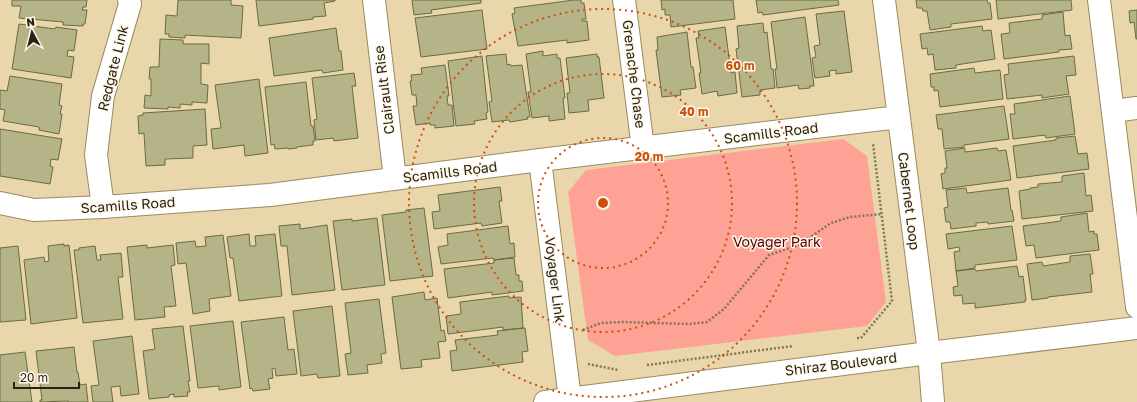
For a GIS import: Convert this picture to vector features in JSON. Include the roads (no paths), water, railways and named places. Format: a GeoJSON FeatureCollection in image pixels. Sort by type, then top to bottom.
{"type":"FeatureCollection","features":[{"type":"Feature","properties":{"kind":"street","name":"Redgate Link"},"geometry":{"type":"LineString","coordinates":[[103,207],[96,155],[103,96],[130,4],[129,0]]}},
{"type":"Feature","properties":{"kind":"street","name":"Clairault Rise"},"geometry":{"type":"LineString","coordinates":[[374,0],[395,179]]}},
{"type":"Feature","properties":{"kind":"street","name":"Grenache Chase"},"geometry":{"type":"LineString","coordinates":[[624,0],[643,148]]}},
{"type":"Feature","properties":{"kind":"street","name":"Cabernet Loop"},"geometry":{"type":"LineString","coordinates":[[884,0],[929,353],[933,402]]}},
{"type":"Feature","properties":{"kind":"street"},"geometry":{"type":"LineString","coordinates":[[1099,0],[1137,306]]}},
{"type":"Feature","properties":{"kind":"street"},"geometry":{"type":"LineString","coordinates":[[1113,111],[1137,108]]}},
{"type":"Feature","properties":{"kind":"street","name":"Scamills Road"},"geometry":{"type":"LineString","coordinates":[[0,203],[34,210],[103,207],[270,195],[540,160],[899,118]]}},
{"type":"Feature","properties":{"kind":"street","name":"Voyager Link"},"geometry":{"type":"LineString","coordinates":[[540,160],[570,399]]}},
{"type":"Feature","properties":{"kind":"street","name":"Shiraz Boulevard"},"geometry":{"type":"LineString","coordinates":[[545,402],[1137,328]]}},
{"type":"Feature","properties":{"kind":"park label","name":"Voyager Park"},"geometry":{"type":"Point","coordinates":[777,242]}}]}
